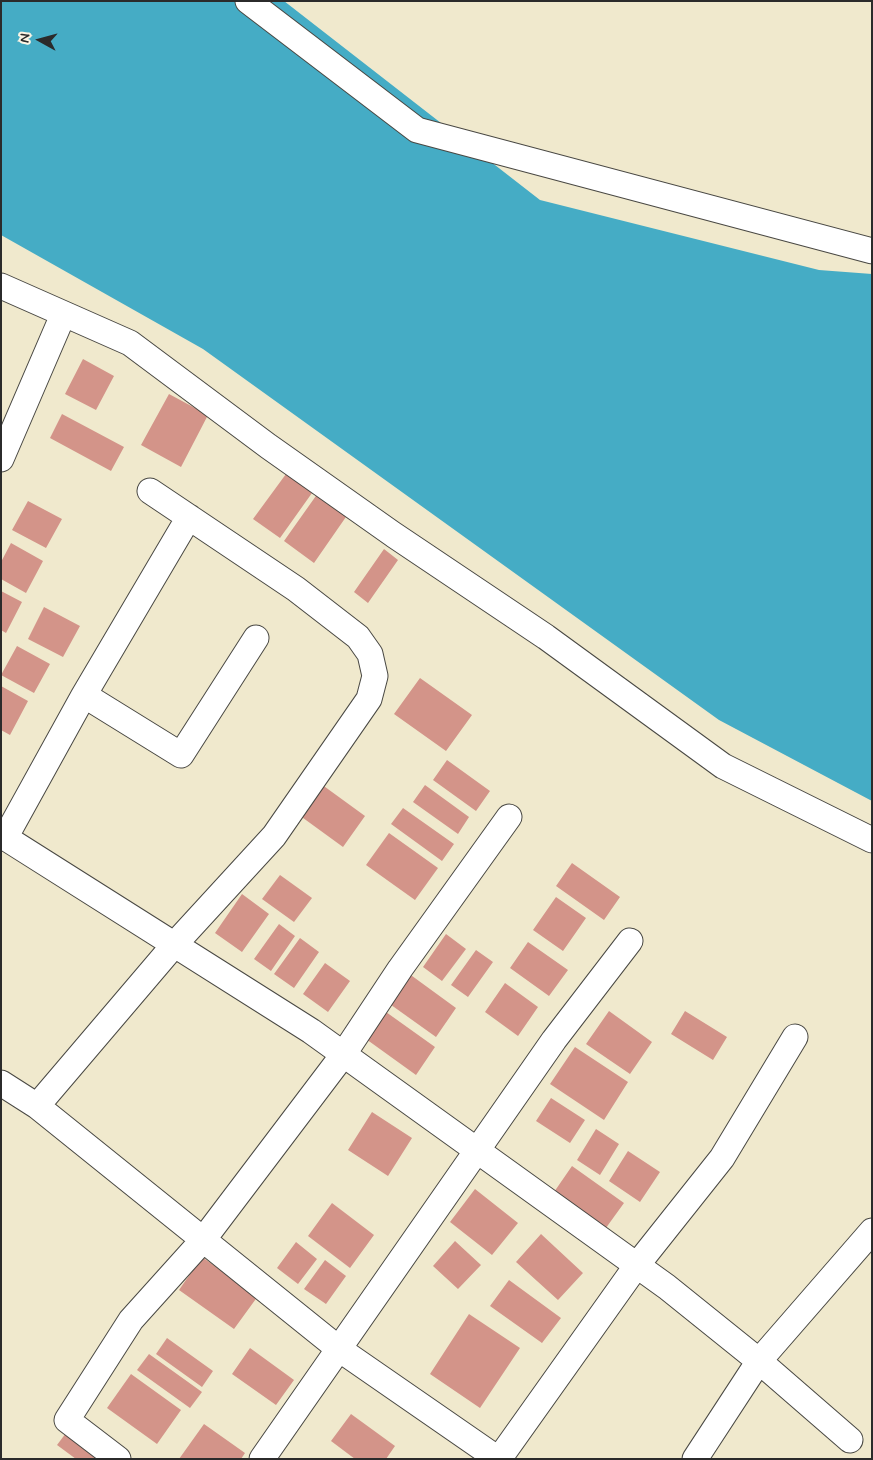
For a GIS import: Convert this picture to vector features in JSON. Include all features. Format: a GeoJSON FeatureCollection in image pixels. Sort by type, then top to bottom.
{"type":"FeatureCollection","features":[{"type":"Feature","properties":{"kind":"street"},"geometry":{"type":"LineString","coordinates":[[248,1],[417,130],[872,251]]}},
{"type":"Feature","properties":{"kind":"street"},"geometry":{"type":"LineString","coordinates":[[1,286],[130,343],[276,452],[394,535],[546,637],[723,766],[872,840]]}},
{"type":"Feature","properties":{"kind":"street"},"geometry":{"type":"LineString","coordinates":[[1,459],[63,315]]}},
{"type":"Feature","properties":{"kind":"street"},"geometry":{"type":"LineString","coordinates":[[37,1106],[174,945],[274,836],[369,699],[375,676],[370,654],[358,637],[296,589],[150,491]]}},
{"type":"Feature","properties":{"kind":"street"},"geometry":{"type":"LineString","coordinates":[[189,517],[3,837],[311,1032],[636,1265],[759,1361],[850,1440]]}},
{"type":"Feature","properties":{"kind":"street"},"geometry":{"type":"LineString","coordinates":[[84,695],[181,755],[256,638]]}},
{"type":"Feature","properties":{"kind":"street"},"geometry":{"type":"LineString","coordinates":[[118,1459],[66,1420],[132,1320],[203,1240],[343,1055],[400,969],[509,816]]}},
{"type":"Feature","properties":{"kind":"street"},"geometry":{"type":"LineString","coordinates":[[262,1459],[554,1040],[630,941]]}},
{"type":"Feature","properties":{"kind":"street"},"geometry":{"type":"LineString","coordinates":[[1,1083],[37,1106],[339,1349],[498,1459],[636,1265],[722,1158],[795,1037]]}},
{"type":"Feature","properties":{"kind":"street"},"geometry":{"type":"LineString","coordinates":[[695,1459],[759,1361],[872,1232]]}},
{"type":"Feature","properties":{"kind":"water"},"geometry":{"type":"Polygon","coordinates":[[[1,1],[284,1],[540,200],[819,270],[872,274],[872,801],[719,720],[203,349],[1,235],[1,1]]]}},
{"type":"Feature","properties":{"kind":"building"},"geometry":{"type":"Polygon","coordinates":[[[83,359],[114,376],[96,410],[65,394],[83,359]]]}},
{"type":"Feature","properties":{"kind":"building"},"geometry":{"type":"Polygon","coordinates":[[[169,394],[208,415],[181,467],[141,445],[169,394]]]}},
{"type":"Feature","properties":{"kind":"building"},"geometry":{"type":"Polygon","coordinates":[[[62,414],[124,447],[111,471],[50,438],[62,414]]]}},
{"type":"Feature","properties":{"kind":"building"},"geometry":{"type":"Polygon","coordinates":[[[286,474],[312,493],[280,538],[253,519],[286,474]]]}},
{"type":"Feature","properties":{"kind":"building"},"geometry":{"type":"Polygon","coordinates":[[[318,493],[348,514],[314,563],[284,541],[318,493]]]}},
{"type":"Feature","properties":{"kind":"building"},"geometry":{"type":"Polygon","coordinates":[[[28,501],[62,519],[46,548],[12,530],[28,501]]]}},
{"type":"Feature","properties":{"kind":"building"},"geometry":{"type":"Polygon","coordinates":[[[11,543],[43,561],[26,593],[1,579],[1,562],[11,543]]]}},
{"type":"Feature","properties":{"kind":"building"},"geometry":{"type":"Polygon","coordinates":[[[384,549],[398,560],[368,603],[354,592],[384,549]]]}},
{"type":"Feature","properties":{"kind":"building"},"geometry":{"type":"Polygon","coordinates":[[[1,591],[22,602],[6,633],[1,630],[1,591]]]}},
{"type":"Feature","properties":{"kind":"building"},"geometry":{"type":"Polygon","coordinates":[[[44,607],[80,626],[63,657],[28,639],[44,607]]]}},
{"type":"Feature","properties":{"kind":"building"},"geometry":{"type":"Polygon","coordinates":[[[17,646],[50,664],[34,693],[1,675],[17,646]]]}},
{"type":"Feature","properties":{"kind":"building"},"geometry":{"type":"Polygon","coordinates":[[[420,678],[472,715],[446,751],[394,714],[420,678]]]}},
{"type":"Feature","properties":{"kind":"building"},"geometry":{"type":"Polygon","coordinates":[[[1,686],[28,701],[10,735],[1,730],[1,686]]]}},
{"type":"Feature","properties":{"kind":"building"},"geometry":{"type":"Polygon","coordinates":[[[447,760],[490,791],[476,811],[433,780],[447,760]]]}},
{"type":"Feature","properties":{"kind":"building"},"geometry":{"type":"Polygon","coordinates":[[[321,784],[365,816],[343,847],[299,815],[321,784]]]}},
{"type":"Feature","properties":{"kind":"building"},"geometry":{"type":"Polygon","coordinates":[[[425,785],[469,817],[458,834],[413,802],[425,785]]]}},
{"type":"Feature","properties":{"kind":"building"},"geometry":{"type":"Polygon","coordinates":[[[403,808],[454,844],[442,861],[391,824],[403,808]]]}},
{"type":"Feature","properties":{"kind":"building"},"geometry":{"type":"Polygon","coordinates":[[[389,833],[438,868],[415,900],[366,865],[389,833]]]}},
{"type":"Feature","properties":{"kind":"building"},"geometry":{"type":"Polygon","coordinates":[[[572,863],[620,897],[604,920],[556,886],[572,863]]]}},
{"type":"Feature","properties":{"kind":"building"},"geometry":{"type":"Polygon","coordinates":[[[280,875],[312,898],[294,922],[262,899],[280,875]]]}},
{"type":"Feature","properties":{"kind":"building"},"geometry":{"type":"Polygon","coordinates":[[[242,894],[269,914],[242,952],[215,933],[242,894]]]}},
{"type":"Feature","properties":{"kind":"building"},"geometry":{"type":"Polygon","coordinates":[[[556,897],[586,918],[563,951],[533,930],[556,897]]]}},
{"type":"Feature","properties":{"kind":"building"},"geometry":{"type":"Polygon","coordinates":[[[279,924],[295,936],[271,971],[254,959],[279,924]]]}},
{"type":"Feature","properties":{"kind":"building"},"geometry":{"type":"Polygon","coordinates":[[[446,934],[466,949],[442,981],[423,967],[446,934]]]}},
{"type":"Feature","properties":{"kind":"building"},"geometry":{"type":"Polygon","coordinates":[[[300,938],[319,952],[294,988],[274,974],[300,938]]]}},
{"type":"Feature","properties":{"kind":"building"},"geometry":{"type":"Polygon","coordinates":[[[528,942],[568,970],[549,996],[510,968],[528,942]]]}},
{"type":"Feature","properties":{"kind":"building"},"geometry":{"type":"Polygon","coordinates":[[[476,950],[493,962],[468,997],[451,985],[476,950]]]}},
{"type":"Feature","properties":{"kind":"building"},"geometry":{"type":"Polygon","coordinates":[[[325,963],[350,981],[328,1012],[303,994],[325,963]]]}},
{"type":"Feature","properties":{"kind":"building"},"geometry":{"type":"Polygon","coordinates":[[[408,973],[456,1008],[436,1037],[387,1002],[408,973]]]}},
{"type":"Feature","properties":{"kind":"building"},"geometry":{"type":"Polygon","coordinates":[[[505,983],[538,1007],[518,1036],[485,1012],[505,983]]]}},
{"type":"Feature","properties":{"kind":"building"},"geometry":{"type":"Polygon","coordinates":[[[609,1011],[652,1042],[630,1074],[586,1044],[609,1011]]]}},
{"type":"Feature","properties":{"kind":"building"},"geometry":{"type":"Polygon","coordinates":[[[685,1011],[727,1037],[713,1060],[671,1034],[685,1011]]]}},
{"type":"Feature","properties":{"kind":"building"},"geometry":{"type":"Polygon","coordinates":[[[386,1012],[435,1047],[416,1075],[366,1039],[386,1012]]]}},
{"type":"Feature","properties":{"kind":"building"},"geometry":{"type":"Polygon","coordinates":[[[575,1047],[628,1082],[604,1120],[550,1084],[575,1047]]]}},
{"type":"Feature","properties":{"kind":"building"},"geometry":{"type":"Polygon","coordinates":[[[551,1098],[585,1120],[570,1143],[536,1121],[551,1098]]]}},
{"type":"Feature","properties":{"kind":"building"},"geometry":{"type":"Polygon","coordinates":[[[372,1112],[412,1138],[388,1176],[348,1150],[372,1112]]]}},
{"type":"Feature","properties":{"kind":"building"},"geometry":{"type":"Polygon","coordinates":[[[596,1129],[619,1144],[600,1175],[577,1160],[596,1129]]]}},
{"type":"Feature","properties":{"kind":"building"},"geometry":{"type":"Polygon","coordinates":[[[628,1151],[660,1172],[640,1202],[609,1181],[628,1151]]]}},
{"type":"Feature","properties":{"kind":"building"},"geometry":{"type":"Polygon","coordinates":[[[572,1166],[624,1203],[603,1232],[552,1195],[572,1166]]]}},
{"type":"Feature","properties":{"kind":"building"},"geometry":{"type":"Polygon","coordinates":[[[475,1189],[518,1223],[492,1255],[450,1222],[475,1189]]]}},
{"type":"Feature","properties":{"kind":"building"},"geometry":{"type":"Polygon","coordinates":[[[332,1203],[374,1235],[350,1268],[308,1236],[332,1203]]]}},
{"type":"Feature","properties":{"kind":"building"},"geometry":{"type":"Polygon","coordinates":[[[541,1234],[583,1273],[558,1300],[516,1262],[541,1234]]]}},
{"type":"Feature","properties":{"kind":"building"},"geometry":{"type":"Polygon","coordinates":[[[455,1241],[481,1265],[458,1289],[433,1266],[455,1241]]]}},
{"type":"Feature","properties":{"kind":"building"},"geometry":{"type":"Polygon","coordinates":[[[296,1242],[317,1259],[298,1284],[277,1268],[296,1242]]]}},
{"type":"Feature","properties":{"kind":"building"},"geometry":{"type":"Polygon","coordinates":[[[202,1257],[258,1296],[234,1329],[179,1290],[202,1257]]]}},
{"type":"Feature","properties":{"kind":"building"},"geometry":{"type":"Polygon","coordinates":[[[325,1260],[346,1276],[326,1304],[304,1289],[325,1260]]]}},
{"type":"Feature","properties":{"kind":"building"},"geometry":{"type":"Polygon","coordinates":[[[509,1280],[561,1318],[542,1343],[490,1306],[509,1280]]]}},
{"type":"Feature","properties":{"kind":"building"},"geometry":{"type":"Polygon","coordinates":[[[469,1314],[520,1348],[480,1408],[430,1374],[469,1314]]]}},
{"type":"Feature","properties":{"kind":"building"},"geometry":{"type":"Polygon","coordinates":[[[167,1338],[213,1371],[202,1387],[156,1354],[167,1338]]]}},
{"type":"Feature","properties":{"kind":"building"},"geometry":{"type":"Polygon","coordinates":[[[250,1348],[294,1380],[276,1405],[232,1374],[250,1348]]]}},
{"type":"Feature","properties":{"kind":"building"},"geometry":{"type":"Polygon","coordinates":[[[149,1354],[202,1392],[190,1408],[137,1370],[149,1354]]]}},
{"type":"Feature","properties":{"kind":"building"},"geometry":{"type":"Polygon","coordinates":[[[131,1374],[181,1410],[157,1444],[107,1408],[131,1374]]]}},
{"type":"Feature","properties":{"kind":"building"},"geometry":{"type":"Polygon","coordinates":[[[351,1414],[395,1446],[386,1459],[355,1459],[331,1441],[351,1414]]]}},
{"type":"Feature","properties":{"kind":"building"},"geometry":{"type":"Polygon","coordinates":[[[204,1424],[245,1453],[241,1459],[179,1459],[204,1424]]]}},
{"type":"Feature","properties":{"kind":"building"},"geometry":{"type":"Polygon","coordinates":[[[69,1429],[99,1450],[93,1459],[76,1459],[57,1445],[69,1429]]]}}]}
